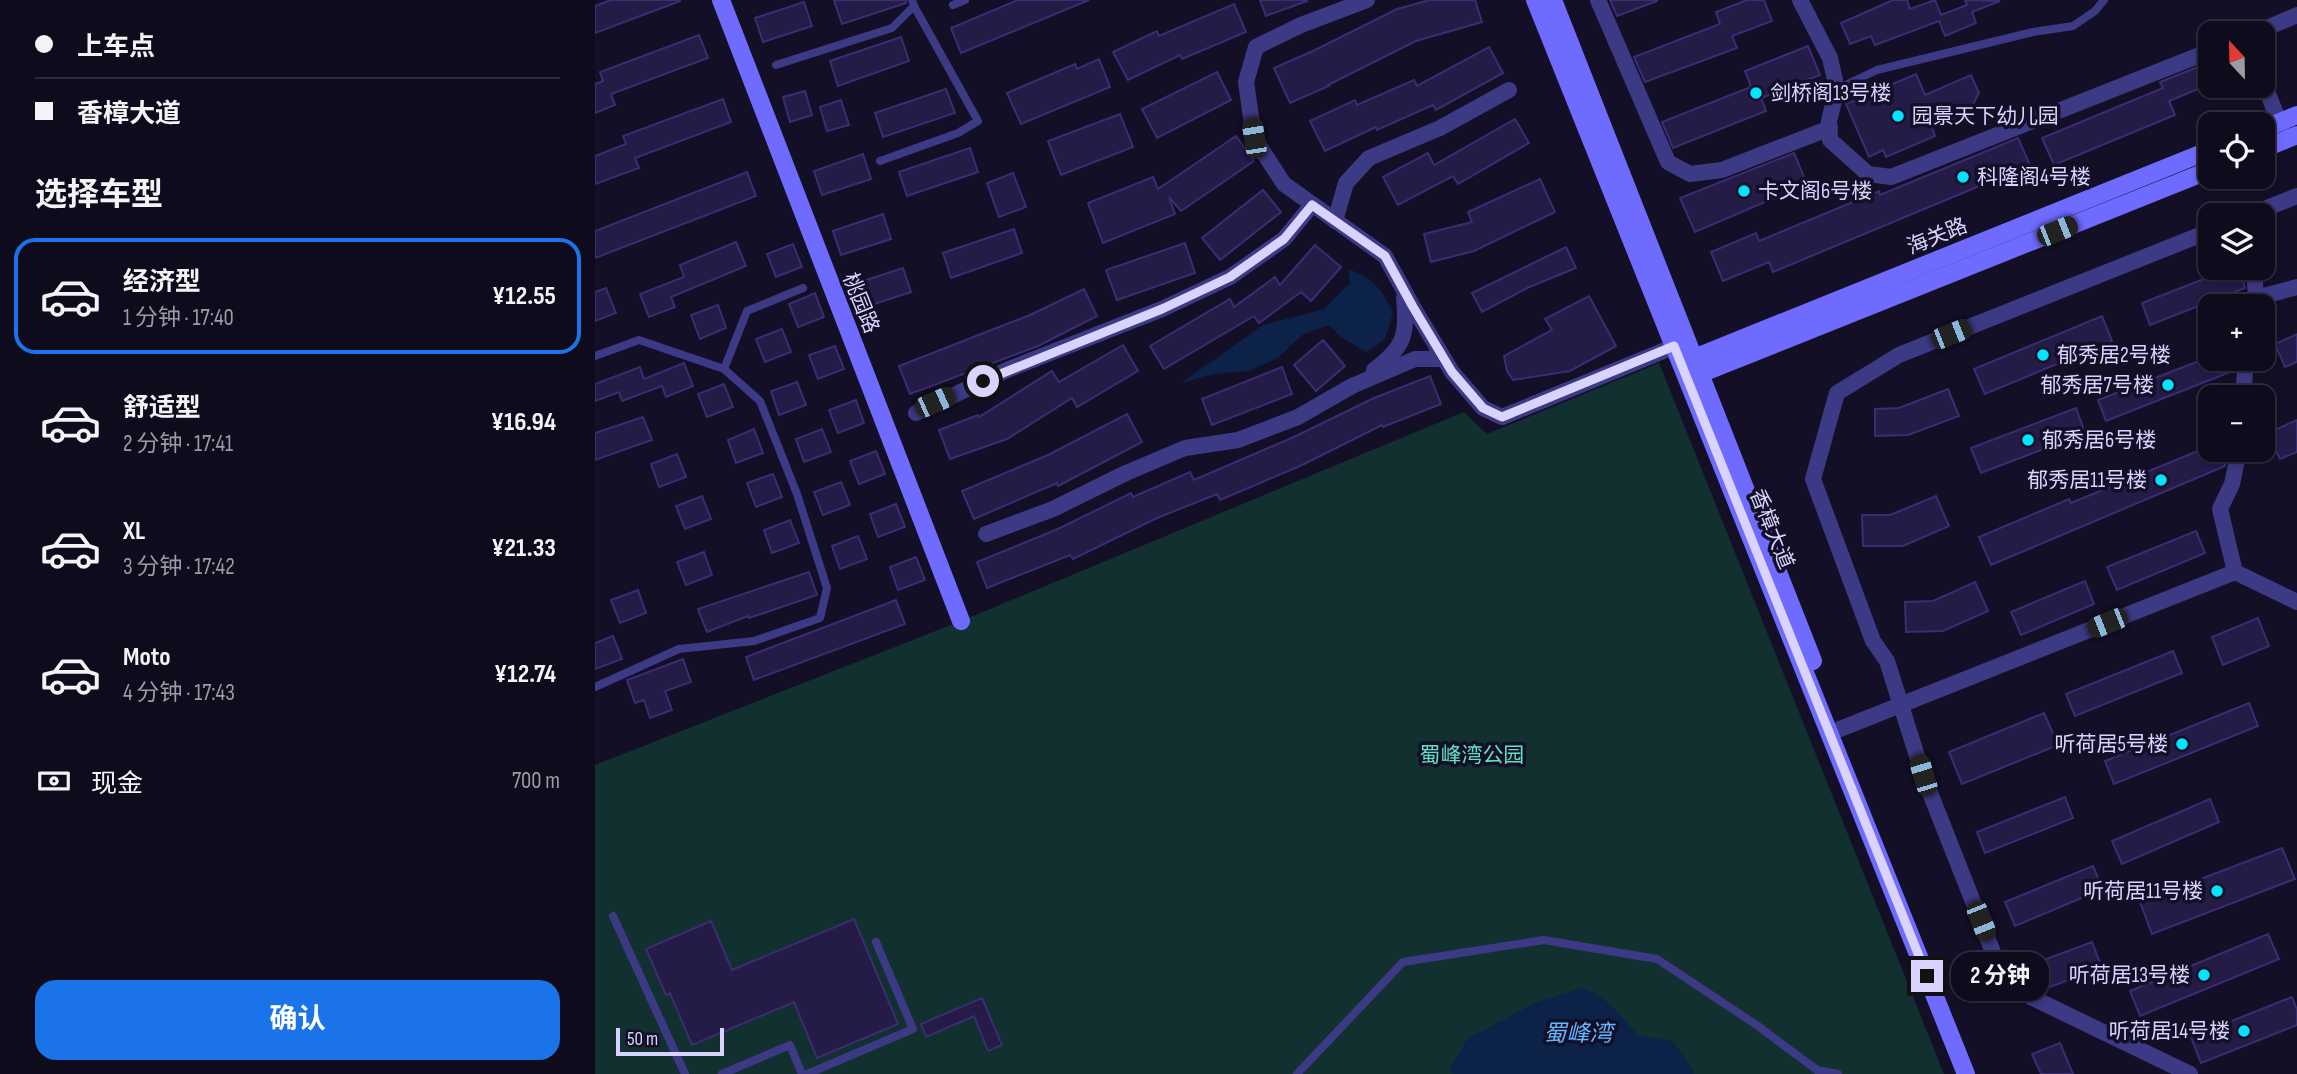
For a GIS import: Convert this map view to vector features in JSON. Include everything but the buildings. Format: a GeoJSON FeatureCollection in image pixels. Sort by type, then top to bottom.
{"type":"FeatureCollection","features":[{"type":"Feature","properties":{"kind":"street","name":"桃园路"},"geometry":{"type":"LineString","coordinates":[[721,0],[961,621]]}},
{"type":"Feature","properties":{"kind":"street"},"geometry":{"type":"LineString","coordinates":[[1367,0],[1301,25],[1256,47],[1246,82],[1254,138],[1284,184],[1385,256],[1444,359],[1483,408],[1502,417],[1687,360]]}},
{"type":"Feature","properties":{"kind":"street","name":"香樟大道"},"geometry":{"type":"LineString","coordinates":[[1535,0],[1840,729],[1976,1074]]}},
{"type":"Feature","properties":{"kind":"street","name":"香樟大道"},"geometry":{"type":"LineString","coordinates":[[1553,0],[1687,360],[1966,1074]]}},
{"type":"Feature","properties":{"kind":"street"},"geometry":{"type":"LineString","coordinates":[[1598,0],[1668,162],[1690,174],[1722,170],[1830,128]]}},
{"type":"Feature","properties":{"kind":"street"},"geometry":{"type":"LineString","coordinates":[[1800,0],[1830,58],[1837,89],[1829,121],[1830,140],[1868,174],[1891,177],[2198,56]]}},
{"type":"Feature","properties":{"kind":"street"},"geometry":{"type":"LineString","coordinates":[[2275,24],[2297,15]]}},
{"type":"Feature","properties":{"kind":"street"},"geometry":{"type":"LineString","coordinates":[[1335,221],[1346,183],[1369,159],[1440,128],[1509,90]]}},
{"type":"Feature","properties":{"kind":"street"},"geometry":{"type":"LineString","coordinates":[[2269,98],[2282,131],[2297,115]]}},
{"type":"Feature","properties":{"kind":"street","name":"海关路"},"geometry":{"type":"LineString","coordinates":[[1687,360],[2198,155]]}},
{"type":"Feature","properties":{"kind":"street","name":"海关路"},"geometry":{"type":"LineString","coordinates":[[1687,360],[2198,174]]}},
{"type":"Feature","properties":{"kind":"street"},"geometry":{"type":"LineString","coordinates":[[2275,205],[2297,196]]}},
{"type":"Feature","properties":{"kind":"street"},"geometry":{"type":"LineString","coordinates":[[916,413],[1007,370],[1162,309],[1230,277],[1284,239],[1312,205]]}},
{"type":"Feature","properties":{"kind":"street"},"geometry":{"type":"LineString","coordinates":[[2190,1074],[2175,1070],[2010,987],[2000,970],[1928,788],[1887,661],[1873,641],[1813,479],[1837,393],[1899,355],[2198,235]]}},
{"type":"Feature","properties":{"kind":"street"},"geometry":{"type":"LineString","coordinates":[[2275,295],[2297,287]]}},
{"type":"Feature","properties":{"kind":"street"},"geometry":{"type":"LineString","coordinates":[[986,534],[1053,509],[1185,448],[1238,440],[1298,417],[1352,386],[1393,356],[1406,330],[1403,290]]}},
{"type":"Feature","properties":{"kind":"street"},"geometry":{"type":"LineString","coordinates":[[1352,386],[1415,359],[1444,359]]}},
{"type":"Feature","properties":{"kind":"street"},"geometry":{"type":"LineString","coordinates":[[2235,572],[2220,509],[2232,484],[2237,462]]}},
{"type":"Feature","properties":{"kind":"street"},"geometry":{"type":"LineString","coordinates":[[1840,729],[2235,572],[2297,601]]}},
{"type":"Feature","properties":{"kind":"lane"},"geometry":{"type":"LineString","coordinates":[[953,5],[965,0]]}},
{"type":"Feature","properties":{"kind":"lane"},"geometry":{"type":"LineString","coordinates":[[1837,89],[1877,69],[2033,32],[2073,26],[2095,11],[2104,0]]}},
{"type":"Feature","properties":{"kind":"lane"},"geometry":{"type":"LineString","coordinates":[[776,65],[892,28],[913,3],[978,121],[958,133],[880,160]]}},
{"type":"Feature","properties":{"kind":"lane"},"geometry":{"type":"LineString","coordinates":[[724,369],[747,311],[803,288]]}},
{"type":"Feature","properties":{"kind":"lane"},"geometry":{"type":"LineString","coordinates":[[595,356],[639,340],[724,369],[760,401],[797,494],[827,588],[820,618],[754,641],[679,649],[595,687]]}},
{"type":"Feature","properties":{"kind":"lane"},"geometry":{"type":"LineString","coordinates":[[613,916],[685,1074]]}},
{"type":"Feature","properties":{"kind":"lane"},"geometry":{"type":"LineString","coordinates":[[1297,1074],[1403,961],[1544,940],[1657,959],[1758,1026],[1817,1070],[1838,1074]]}},
{"type":"Feature","properties":{"kind":"lane"},"geometry":{"type":"LineString","coordinates":[[722,1074],[790,1045],[804,1074],[913,1029],[876,942]]}},
{"type":"Feature","properties":{"kind":"green space","name":"蜀峰湾公园"},"geometry":{"type":"Polygon","coordinates":[[[1659,363],[1944,1074],[595,1074],[595,765],[961,621],[1464,412],[1487,434],[1659,363]]]}},
{"type":"Feature","properties":{"kind":"water"},"geometry":{"type":"Polygon","coordinates":[[[1348,269],[1376,285],[1393,313],[1385,339],[1366,352],[1341,337],[1329,325],[1302,335],[1278,358],[1249,371],[1213,374],[1181,383],[1263,325],[1324,309],[1350,283],[1348,269]]]}},
{"type":"Feature","properties":{"kind":"water","name":"蜀峰湾"},"geometry":{"type":"Polygon","coordinates":[[[1582,988],[1607,1002],[1639,1036],[1672,1041],[1690,1064],[1694,1074],[1453,1074],[1450,1069],[1467,1039],[1537,1002],[1582,988]]]}},
{"type":"Feature","properties":{"kind":"place","name":"剑桥阁13号楼"},"geometry":{"type":"Point","coordinates":[1756,93]}},
{"type":"Feature","properties":{"kind":"place","name":"园景天下幼儿园"},"geometry":{"type":"Point","coordinates":[1898,116]}},
{"type":"Feature","properties":{"kind":"place","name":"科隆阁4号楼"},"geometry":{"type":"Point","coordinates":[1963,177]}},
{"type":"Feature","properties":{"kind":"place","name":"卡文阁6号楼"},"geometry":{"type":"Point","coordinates":[1744,191]}},
{"type":"Feature","properties":{"kind":"place","name":"郁秀居2号楼"},"geometry":{"type":"Point","coordinates":[2043,355]}},
{"type":"Feature","properties":{"kind":"place","name":"郁秀居7号楼"},"geometry":{"type":"Point","coordinates":[2168,385]}},
{"type":"Feature","properties":{"kind":"place","name":"郁秀居6号楼"},"geometry":{"type":"Point","coordinates":[2028,440]}},
{"type":"Feature","properties":{"kind":"place","name":"郁秀居11号楼"},"geometry":{"type":"Point","coordinates":[2161,480]}},
{"type":"Feature","properties":{"kind":"place","name":"听荷居5号楼"},"geometry":{"type":"Point","coordinates":[2182,744]}},
{"type":"Feature","properties":{"kind":"place","name":"听荷居11号楼"},"geometry":{"type":"Point","coordinates":[2217,891]}},
{"type":"Feature","properties":{"kind":"place","name":"听荷居13号楼"},"geometry":{"type":"Point","coordinates":[2204,975]}},
{"type":"Feature","properties":{"kind":"place","name":"听荷居14号楼"},"geometry":{"type":"Point","coordinates":[2244,1031]}},
{"type":"Feature","properties":{"kind":"route"},"geometry":{"type":"LineString","coordinates":[[983,381],[1162,309],[1230,277],[1284,239],[1312,205],[1385,256],[1452,372],[1483,408],[1502,417],[1674,346],[1927,976]]}}]}
